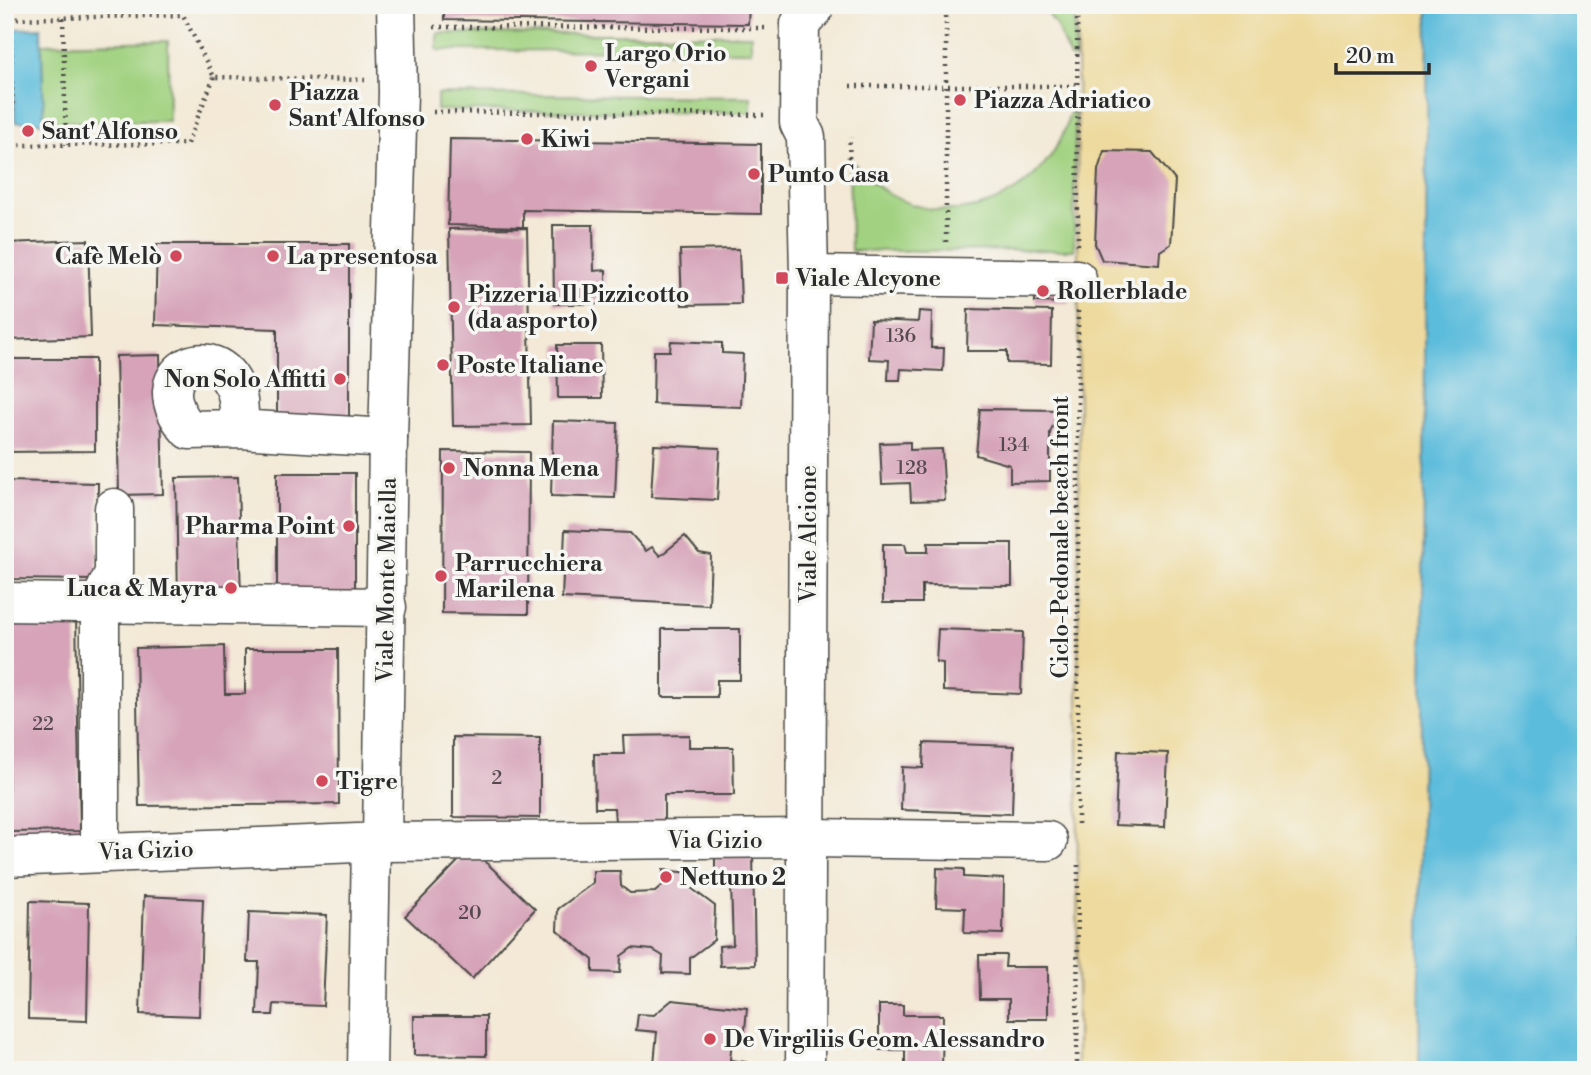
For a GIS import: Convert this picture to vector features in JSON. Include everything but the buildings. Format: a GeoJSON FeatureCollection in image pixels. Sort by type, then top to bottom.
{"type":"FeatureCollection","features":[{"type":"Feature","properties":{"kind":"street","name":"Viale Monte Maiella"},"geometry":{"type":"LineString","coordinates":[[367,1070],[387,607],[388,438],[397,80],[396,5]]}},
{"type":"Feature","properties":{"kind":"street","name":"Viale Alcione"},"geometry":{"type":"LineString","coordinates":[[806,1070],[809,275],[806,137],[799,123],[800,24],[813,10],[813,5]]}},
{"type":"Feature","properties":{"kind":"street"},"geometry":{"type":"LineString","coordinates":[[809,275],[1077,279]]}},
{"type":"Feature","properties":{"kind":"street"},"geometry":{"type":"LineString","coordinates":[[239,429],[388,438]]}},
{"type":"Feature","properties":{"kind":"street"},"geometry":{"type":"LineString","coordinates":[[100,852],[100,602],[114,573],[114,508]]}},
{"type":"Feature","properties":{"kind":"street"},"geometry":{"type":"LineString","coordinates":[[5,602],[387,607]]}},
{"type":"Feature","properties":{"kind":"street","name":"Via Gizio"},"geometry":{"type":"LineString","coordinates":[[5,857],[376,842],[807,838],[1068,841]]}},
{"type":"Feature","properties":{"kind":"path"},"geometry":{"type":"LineString","coordinates":[[11,5],[11,19],[12,121],[13,145],[187,144],[214,77],[183,15],[11,19]]}},
{"type":"Feature","properties":{"kind":"path"},"geometry":{"type":"LineString","coordinates":[[946,5],[946,210]]}},
{"type":"Feature","properties":{"kind":"path","name":"Ciclo-Pedonale beach front"},"geometry":{"type":"LineString","coordinates":[[1077,5],[1077,661],[1068,841],[1077,1070]]}},
{"type":"Feature","properties":{"kind":"path"},"geometry":{"type":"LineString","coordinates":[[63,18],[66,145]]}},
{"type":"Feature","properties":{"kind":"path"},"geometry":{"type":"LineString","coordinates":[[434,27],[768,28]]}},
{"type":"Feature","properties":{"kind":"path"},"geometry":{"type":"LineString","coordinates":[[214,77],[397,80]]}},
{"type":"Feature","properties":{"kind":"path"},"geometry":{"type":"LineString","coordinates":[[850,86],[1079,86]]}},
{"type":"Feature","properties":{"kind":"path"},"geometry":{"type":"LineString","coordinates":[[433,112],[766,115]]}},
{"type":"Feature","properties":{"kind":"path"},"geometry":{"type":"LineString","coordinates":[[5,121],[12,121]]}},
{"type":"Feature","properties":{"kind":"path"},"geometry":{"type":"LineString","coordinates":[[849,158],[850,137]]}},
{"type":"Feature","properties":{"kind":"green space"},"geometry":{"type":"Polygon","coordinates":[[[1042,5],[1074,5],[1075,59],[1070,58],[1056,25],[1042,5]]]}},
{"type":"Feature","properties":{"kind":"green space"},"geometry":{"type":"Polygon","coordinates":[[[437,33],[751,35],[751,51],[437,50],[437,33]]]}},
{"type":"Feature","properties":{"kind":"green space"},"geometry":{"type":"Polygon","coordinates":[[[168,41],[169,121],[44,122],[42,44],[168,41]]]}},
{"type":"Feature","properties":{"kind":"green space"},"geometry":{"type":"Polygon","coordinates":[[[437,94],[751,97],[751,113],[437,110],[437,94]]]}},
{"type":"Feature","properties":{"kind":"green space"},"geometry":{"type":"Polygon","coordinates":[[[1070,113],[1075,113],[1074,250],[851,251],[849,158],[867,178],[883,190],[917,206],[945,210],[973,208],[999,199],[1023,184],[1044,165],[1060,141],[1070,113]]]}},
{"type":"Feature","properties":{"kind":"sand"},"geometry":{"type":"Polygon","coordinates":[[[1077,5],[1428,5],[1419,1070],[1077,1070],[1077,5]]]}},
{"type":"Feature","properties":{"kind":"water"},"geometry":{"type":"Polygon","coordinates":[[[1428,5],[1586,5],[1586,1070],[1419,1070],[1428,5]]]}},
{"type":"Feature","properties":{"kind":"water"},"geometry":{"type":"Polygon","coordinates":[[[41,28],[44,122],[15,122],[12,29],[41,28]]]}},
{"type":"Feature","properties":{"kind":"place","name":"Largo Orio Vergani"},"geometry":{"type":"Point","coordinates":[591,66]}},
{"type":"Feature","properties":{"kind":"place","name":"Piazza Adriatico"},"geometry":{"type":"Point","coordinates":[960,100]}},
{"type":"Feature","properties":{"kind":"place","name":"Piazza Sant'Alfonso"},"geometry":{"type":"Point","coordinates":[275,105]}},
{"type":"Feature","properties":{"kind":"place","name":"Sant'Alfonso"},"geometry":{"type":"Point","coordinates":[28,131]}},
{"type":"Feature","properties":{"kind":"place","name":"Kiwi"},"geometry":{"type":"Point","coordinates":[527,139]}},
{"type":"Feature","properties":{"kind":"place","name":"Punto Casa"},"geometry":{"type":"Point","coordinates":[754,174]}},
{"type":"Feature","properties":{"kind":"place","name":"Cafè Melò"},"geometry":{"type":"Point","coordinates":[176,256]}},
{"type":"Feature","properties":{"kind":"place","name":"La presentosa"},"geometry":{"type":"Point","coordinates":[273,256]}},
{"type":"Feature","properties":{"kind":"place","name":"Viale Alcyone"},"geometry":{"type":"Point","coordinates":[782,278]}},
{"type":"Feature","properties":{"kind":"place","name":"Rollerblade"},"geometry":{"type":"Point","coordinates":[1043,291]}},
{"type":"Feature","properties":{"kind":"place","name":"Pizzeria Il Pizzicotto (da asporto)"},"geometry":{"type":"Point","coordinates":[454,307]}},
{"type":"Feature","properties":{"kind":"place","name":"Poste Italiane"},"geometry":{"type":"Point","coordinates":[443,365]}},
{"type":"Feature","properties":{"kind":"place","name":"Non Solo Affitti"},"geometry":{"type":"Point","coordinates":[340,379]}},
{"type":"Feature","properties":{"kind":"place","name":"Nonna Mena"},"geometry":{"type":"Point","coordinates":[449,468]}},
{"type":"Feature","properties":{"kind":"place","name":"Pharma Point"},"geometry":{"type":"Point","coordinates":[349,526]}},
{"type":"Feature","properties":{"kind":"place","name":"Parrucchiera Marilena"},"geometry":{"type":"Point","coordinates":[441,576]}},
{"type":"Feature","properties":{"kind":"place","name":"Luca & Mayra"},"geometry":{"type":"Point","coordinates":[231,588]}},
{"type":"Feature","properties":{"kind":"place","name":"Tigre"},"geometry":{"type":"Point","coordinates":[322,781]}},
{"type":"Feature","properties":{"kind":"place","name":"Nettuno 2"},"geometry":{"type":"Point","coordinates":[666,877]}},
{"type":"Feature","properties":{"kind":"place","name":"De Virgiliis Geom. Alessandro"},"geometry":{"type":"Point","coordinates":[710,1039]}}]}
